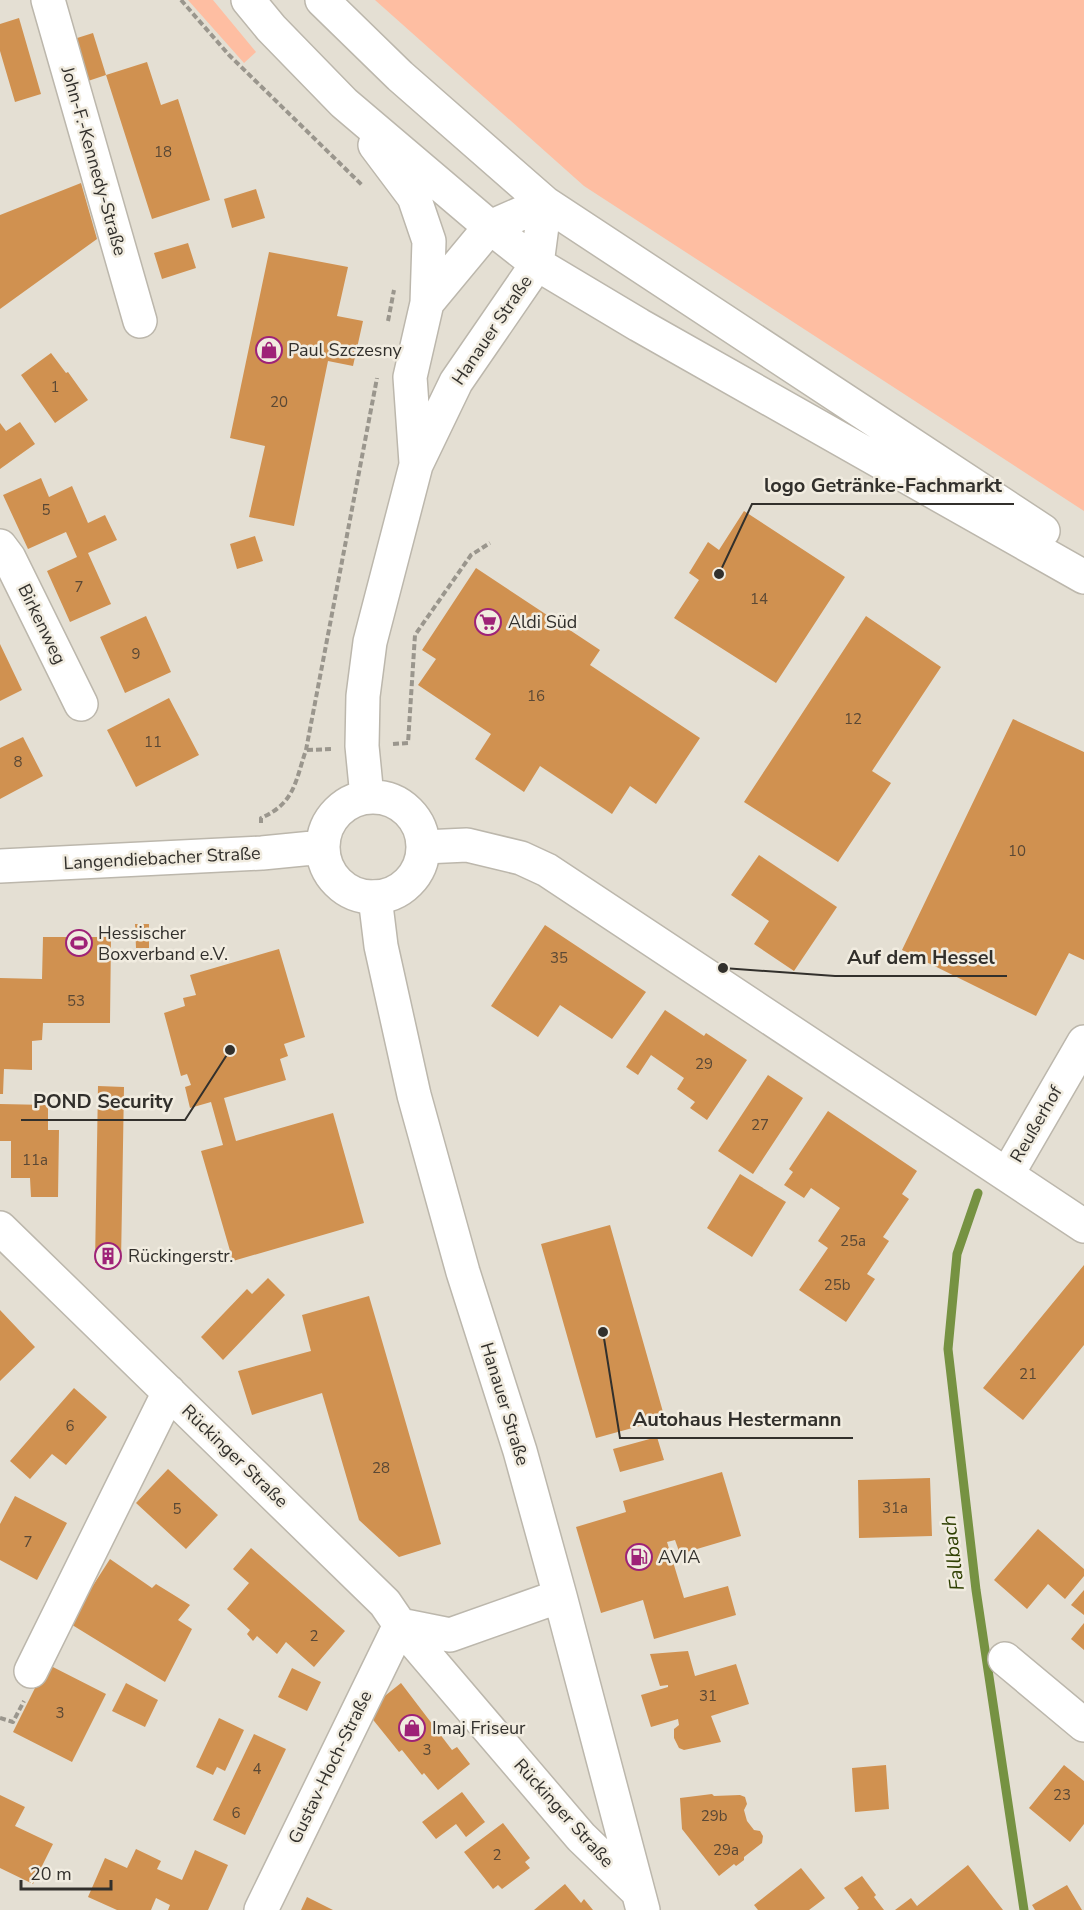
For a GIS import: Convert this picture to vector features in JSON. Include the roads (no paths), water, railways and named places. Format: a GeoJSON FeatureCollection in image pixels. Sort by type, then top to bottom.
{"type":"FeatureCollection","features":[{"type":"Feature","properties":{"kind":"street","name":"John-F.-Kennedy-Straße"},"geometry":{"type":"LineString","coordinates":[[48,0],[140,321]]}},
{"type":"Feature","properties":{"kind":"street"},"geometry":{"type":"LineString","coordinates":[[248,0],[271,28],[344,103],[537,264],[711,366],[1084,577]]}},
{"type":"Feature","properties":{"kind":"street"},"geometry":{"type":"LineString","coordinates":[[322,0],[400,76],[545,203],[1084,558]]}},
{"type":"Feature","properties":{"kind":"street","name":"Hanauer Straße"},"geometry":{"type":"LineString","coordinates":[[344,103],[414,197],[429,241],[427,303],[410,377],[416,465]]}},
{"type":"Feature","properties":{"kind":"street","name":"Hanauer Straße"},"geometry":{"type":"LineString","coordinates":[[427,303],[490,227],[545,203]]}},
{"type":"Feature","properties":{"kind":"street","name":"Hanauer Straße"},"geometry":{"type":"LineString","coordinates":[[367,797],[362,736],[363,696],[370,642],[416,465],[456,382],[537,264],[545,203]]}},
{"type":"Feature","properties":{"kind":"street","name":"Birkenweg"},"geometry":{"type":"LineString","coordinates":[[0,546],[9,558],[81,704]]}},
{"type":"Feature","properties":{"kind":"street"},"geometry":{"type":"LineString","coordinates":[[367,797],[384,798],[400,804],[413,815],[421,830],[424,846],[420,866],[410,882],[388,896],[375,897],[359,895],[344,888],[332,877],[325,863],[323,847],[328,826],[341,808],[367,797]]}},
{"type":"Feature","properties":{"kind":"street"},"geometry":{"type":"LineString","coordinates":[[424,846],[467,845],[521,858],[547,870],[1084,1226]]}},
{"type":"Feature","properties":{"kind":"street","name":"Langendiebacher Straße"},"geometry":{"type":"LineString","coordinates":[[0,866],[262,853],[323,847]]}},
{"type":"Feature","properties":{"kind":"street","name":"Hanauer Straße"},"geometry":{"type":"LineString","coordinates":[[375,897],[381,946],[414,1095],[463,1272],[520,1451],[640,1900]]}},
{"type":"Feature","properties":{"kind":"street","name":"Reußerhof"},"geometry":{"type":"LineString","coordinates":[[1007,1175],[1084,1042]]}},
{"type":"Feature","properties":{"kind":"street","name":"Rückinger Straße"},"geometry":{"type":"LineString","coordinates":[[0,1228],[385,1603],[400,1625],[581,1837],[640,1900]]}},
{"type":"Feature","properties":{"kind":"street","name":"Rückinger Straße"},"geometry":{"type":"LineString","coordinates":[[31,1671],[169,1392]]}},
{"type":"Feature","properties":{"kind":"street"},"geometry":{"type":"LineString","coordinates":[[400,1625],[450,1635],[560,1596]]}},
{"type":"Feature","properties":{"kind":"street","name":"Gustav-Hoch-Straße"},"geometry":{"type":"LineString","coordinates":[[261,1910],[400,1625]]}},
{"type":"Feature","properties":{"kind":"street"},"geometry":{"type":"LineString","coordinates":[[1005,1659],[1084,1725]]}},
{"type":"Feature","properties":{"kind":"waterway","name":"Fallbach"},"geometry":{"type":"LineString","coordinates":[[978,1193],[957,1254],[948,1349],[976,1590],[1024,1910]]}},
{"type":"Feature","properties":{"kind":"place","name":"Paul Szczesny"},"geometry":{"type":"Point","coordinates":[269,350]}},
{"type":"Feature","properties":{"kind":"place","name":"logo Getränke-Fachmarkt"},"geometry":{"type":"Point","coordinates":[719,574]}},
{"type":"Feature","properties":{"kind":"place","name":"Aldi Süd"},"geometry":{"type":"Point","coordinates":[488,622]}},
{"type":"Feature","properties":{"kind":"place","name":"Hessischer Boxverband e.V."},"geometry":{"type":"Point","coordinates":[79,943]}},
{"type":"Feature","properties":{"kind":"place","name":"Auf dem Hessel"},"geometry":{"type":"Point","coordinates":[723,968]}},
{"type":"Feature","properties":{"kind":"place","name":"POND Security"},"geometry":{"type":"Point","coordinates":[230,1050]}},
{"type":"Feature","properties":{"kind":"place","name":"Rückingerstr."},"geometry":{"type":"Point","coordinates":[108,1256]}},
{"type":"Feature","properties":{"kind":"place","name":"Autohaus Hestermann"},"geometry":{"type":"Point","coordinates":[603,1332]}},
{"type":"Feature","properties":{"kind":"place","name":"AVIA"},"geometry":{"type":"Point","coordinates":[639,1557]}},
{"type":"Feature","properties":{"kind":"place","name":"Imaj Friseur"},"geometry":{"type":"Point","coordinates":[412,1728]}}]}
